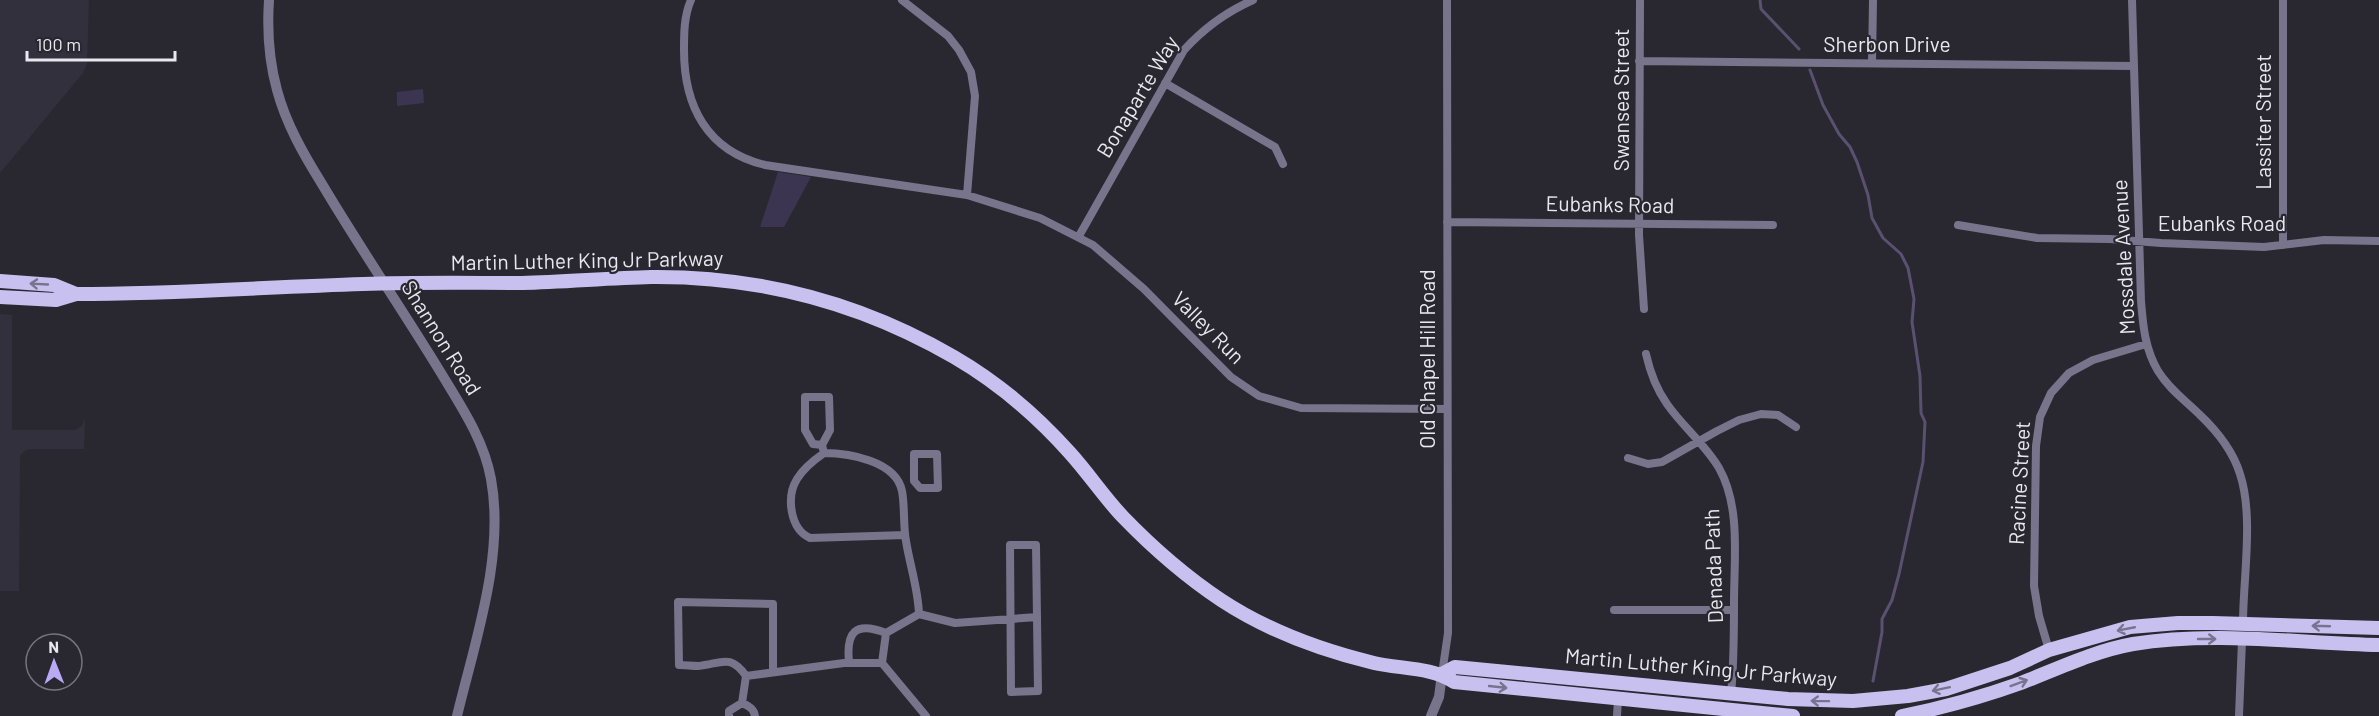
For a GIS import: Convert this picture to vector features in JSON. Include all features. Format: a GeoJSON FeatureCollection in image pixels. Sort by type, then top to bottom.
{"type":"FeatureCollection","features":[{"type":"Feature","properties":{"kind":"main road","name":"Martin Luther King Jr Parkway"},"geometry":{"type":"LineString","coordinates":[[0,297],[56,300],[76,294],[383,284],[694,278],[734,281],[805,295],[859,311],[956,358],[1006,393],[1048,430],[1120,514],[1152,546],[1191,579],[1273,630],[1305,643],[1377,664],[1443,674],[1454,682],[1793,716]]}},
{"type":"Feature","properties":{"kind":"main road","name":"Martin Luther King Jr Parkway"},"geometry":{"type":"LineString","coordinates":[[0,281],[54,285],[76,294]]}},
{"type":"Feature","properties":{"kind":"main road","name":"Martin Luther King Jr Parkway"},"geometry":{"type":"LineString","coordinates":[[1443,674],[1455,667],[1731,694],[1815,701],[1853,701],[1908,696],[1970,682],[2010,668],[2049,650],[2130,627],[2178,623],[2379,628]]}},
{"type":"Feature","properties":{"kind":"main road"},"geometry":{"type":"LineString","coordinates":[[1902,716],[1937,709],[2018,684],[2078,660],[2131,645],[2176,639],[2379,645]]}},
{"type":"Feature","properties":{"kind":"street","name":"Shannon Road"},"geometry":{"type":"LineString","coordinates":[[269,0],[268,32],[272,69],[288,122],[337,212],[414,328],[471,424],[492,481],[495,513],[494,548],[457,716]]}},
{"type":"Feature","properties":{"kind":"street","name":"Valley Run"},"geometry":{"type":"LineString","coordinates":[[691,0],[684,30],[684,69],[688,93],[703,125],[723,144],[749,161],[967,195],[1040,218],[1079,236],[1111,258],[1231,377],[1259,396],[1301,408],[1447,409]]}},
{"type":"Feature","properties":{"kind":"street"},"geometry":{"type":"LineString","coordinates":[[903,0],[948,36],[972,72],[975,96],[967,195]]}},
{"type":"Feature","properties":{"kind":"street","name":"Bonaparte Way"},"geometry":{"type":"LineString","coordinates":[[1079,236],[1184,50],[1219,18],[1253,0]]}},
{"type":"Feature","properties":{"kind":"street","name":"Old Chapel Hill Road"},"geometry":{"type":"LineString","coordinates":[[1431,716],[1439,697],[1448,633],[1447,0]]}},
{"type":"Feature","properties":{"kind":"street","name":"Swansea Street"},"geometry":{"type":"LineString","coordinates":[[1640,0],[1639,223],[1644,309]]}},
{"type":"Feature","properties":{"kind":"street"},"geometry":{"type":"LineString","coordinates":[[1872,63],[1873,0]]}},
{"type":"Feature","properties":{"kind":"street","name":"Mossdale Avenue"},"geometry":{"type":"LineString","coordinates":[[2132,0],[2141,301],[2146,344],[2157,370],[2166,383],[2215,430],[2240,474],[2246,512],[2242,624]]}},
{"type":"Feature","properties":{"kind":"street","name":"Lassiter Street"},"geometry":{"type":"LineString","coordinates":[[2283,0],[2283,244]]}},
{"type":"Feature","properties":{"kind":"street","name":"Sherbon Drive"},"geometry":{"type":"LineString","coordinates":[[1639,61],[2134,66]]}},
{"type":"Feature","properties":{"kind":"street"},"geometry":{"type":"LineString","coordinates":[[1165,83],[1275,147],[1283,164]]}},
{"type":"Feature","properties":{"kind":"street","name":"Eubanks Road"},"geometry":{"type":"LineString","coordinates":[[1447,222],[1773,225]]}},
{"type":"Feature","properties":{"kind":"street","name":"Eubanks Road"},"geometry":{"type":"LineString","coordinates":[[1958,225],[2037,238],[2264,247],[2324,240],[2379,241]]}},
{"type":"Feature","properties":{"kind":"street","name":"Racine Street"},"geometry":{"type":"LineString","coordinates":[[2049,650],[2039,616],[2034,586],[2036,446],[2040,417],[2051,393],[2069,373],[2093,360],[2146,344]]}},
{"type":"Feature","properties":{"kind":"street","name":"Denada Path"},"geometry":{"type":"LineString","coordinates":[[1646,354],[1652,376],[1666,403],[1699,440],[1722,475],[1731,507],[1734,533],[1731,694]]}},
{"type":"Feature","properties":{"kind":"street"},"geometry":{"type":"LineString","coordinates":[[905,535],[810,538],[798,530],[792,512],[792,491],[802,473],[823,449],[830,430],[829,397],[805,397],[805,429],[813,444],[823,449],[870,462],[891,473],[901,486],[905,535],[916,586],[919,614]]}},
{"type":"Feature","properties":{"kind":"street"},"geometry":{"type":"LineString","coordinates":[[1628,458],[1648,464],[1662,462],[1739,420],[1761,414],[1778,415],[1796,427]]}},
{"type":"Feature","properties":{"kind":"street"},"geometry":{"type":"LineString","coordinates":[[914,454],[938,454],[938,488],[920,488],[914,481],[914,454]]}},
{"type":"Feature","properties":{"kind":"street"},"geometry":{"type":"LineString","coordinates":[[901,486],[914,481]]}},
{"type":"Feature","properties":{"kind":"street"},"geometry":{"type":"LineString","coordinates":[[1010,545],[1036,545],[1037,617],[1038,692],[1011,692],[1010,545]]}},
{"type":"Feature","properties":{"kind":"street"},"geometry":{"type":"LineString","coordinates":[[742,704],[746,676],[735,663],[728,661],[699,666],[679,665],[678,602],[773,603],[773,672]]}},
{"type":"Feature","properties":{"kind":"street"},"geometry":{"type":"LineString","coordinates":[[1614,610],[1734,610]]}},
{"type":"Feature","properties":{"kind":"street"},"geometry":{"type":"LineString","coordinates":[[886,633],[919,614],[955,623],[1037,617]]}},
{"type":"Feature","properties":{"kind":"street"},"geometry":{"type":"LineString","coordinates":[[849,662],[849,638],[853,633],[860,629],[873,628],[886,633]]}},
{"type":"Feature","properties":{"kind":"street"},"geometry":{"type":"LineString","coordinates":[[886,633],[882,663],[926,716]]}},
{"type":"Feature","properties":{"kind":"street"},"geometry":{"type":"LineString","coordinates":[[2239,716],[2242,640]]}},
{"type":"Feature","properties":{"kind":"street"},"geometry":{"type":"LineString","coordinates":[[746,676],[849,662],[882,663]]}},
{"type":"Feature","properties":{"kind":"street"},"geometry":{"type":"LineString","coordinates":[[1617,716],[1618,699]]}},
{"type":"Feature","properties":{"kind":"street"},"geometry":{"type":"LineString","coordinates":[[729,716],[729,711],[742,704],[749,706],[755,716]]}},
{"type":"Feature","properties":{"kind":"shaded area"},"geometry":{"type":"Polygon","coordinates":[[[0,0],[89,0],[87,64],[83,73],[0,173],[0,0]]]}},
{"type":"Feature","properties":{"kind":"shaded area"},"geometry":{"type":"Polygon","coordinates":[[[423,89],[424,103],[397,106],[397,92],[423,89]]]}},
{"type":"Feature","properties":{"kind":"shaded area"},"geometry":{"type":"Polygon","coordinates":[[[778,172],[811,177],[784,227],[760,227],[778,172]]]}},
{"type":"Feature","properties":{"kind":"shaded area"},"geometry":{"type":"Polygon","coordinates":[[[0,314],[12,315],[12,430],[75,430],[82,426],[85,418],[84,449],[29,449],[20,456],[19,591],[0,591],[0,314]]]}},
{"type":"Feature","properties":{"kind":"waterway"},"geometry":{"type":"LineString","coordinates":[[1760,0],[1761,9],[1799,49]]}},
{"type":"Feature","properties":{"kind":"waterway"},"geometry":{"type":"LineString","coordinates":[[1810,70],[1823,105],[1857,162],[1868,195],[1872,218],[1883,238],[1901,254],[1908,268],[1914,299],[1912,322],[1920,376],[1921,413],[1925,422],[1923,462],[1899,574],[1892,600],[1882,619],[1882,632],[1873,681]]}}]}
